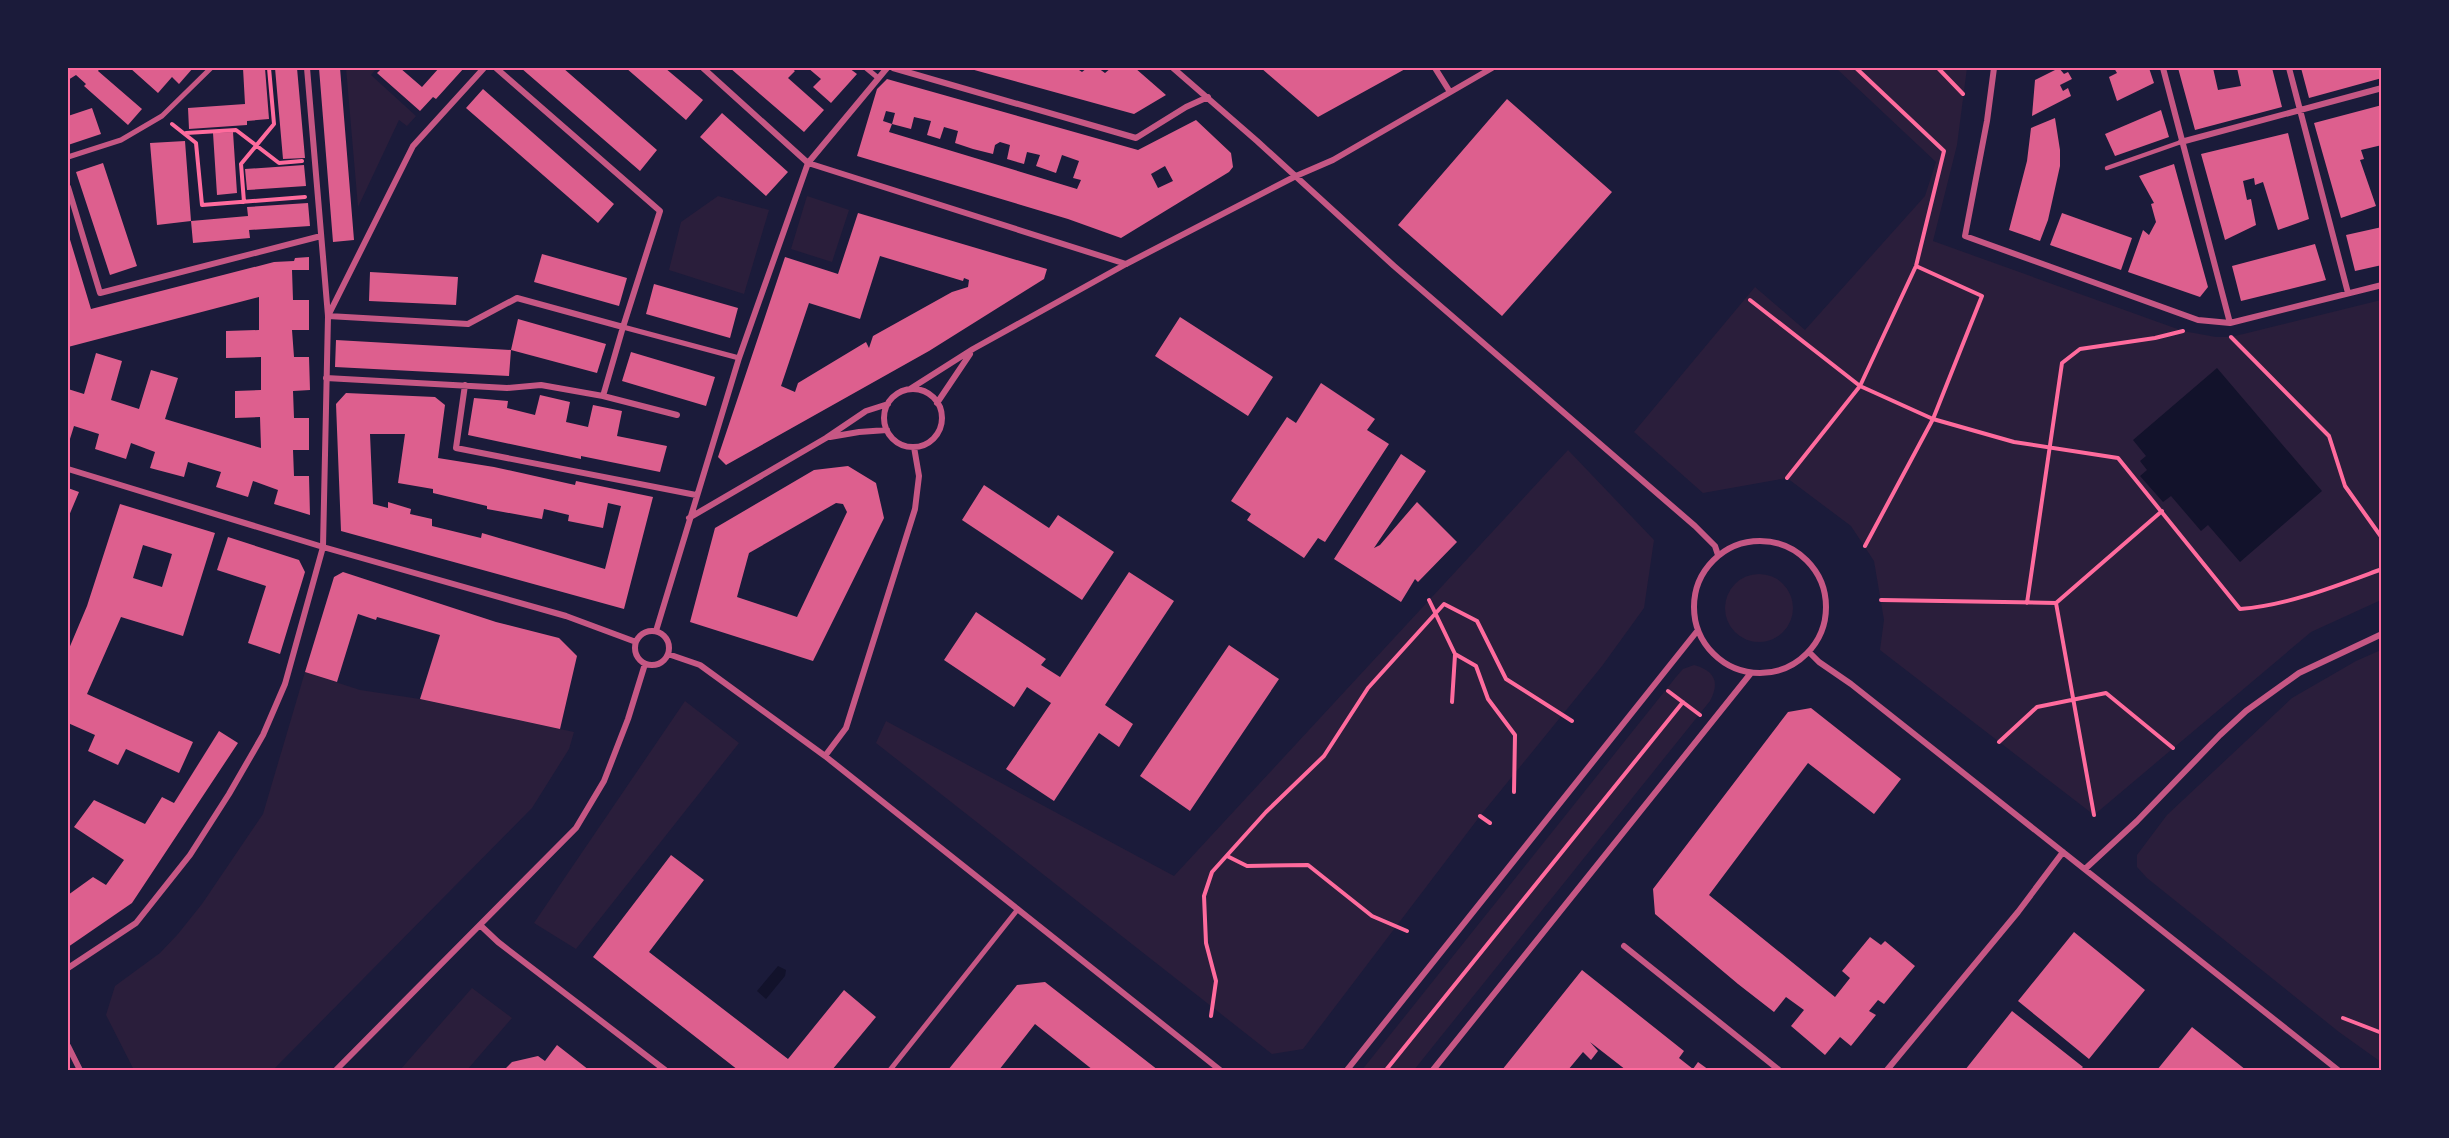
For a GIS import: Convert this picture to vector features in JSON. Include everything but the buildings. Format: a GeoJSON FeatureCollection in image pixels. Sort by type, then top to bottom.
{"type":"FeatureCollection","features":[{"type":"Feature","properties":{"kind":"street"},"geometry":{"type":"LineString","coordinates":[[68,157],[121,140],[162,116],[211,68]]}},
{"type":"Feature","properties":{"kind":"street"},"geometry":{"type":"LineString","coordinates":[[68,968],[136,923],[190,855],[230,794],[263,735],[285,684],[323,547],[328,316],[307,68]]}},
{"type":"Feature","properties":{"kind":"street"},"geometry":{"type":"LineString","coordinates":[[328,316],[413,146],[484,68]]}},
{"type":"Feature","properties":{"kind":"street"},"geometry":{"type":"LineString","coordinates":[[496,68],[660,211],[622,327],[603,396]]}},
{"type":"Feature","properties":{"kind":"street"},"geometry":{"type":"LineString","coordinates":[[703,68],[808,163],[1126,264]]}},
{"type":"Feature","properties":{"kind":"street"},"geometry":{"type":"LineString","coordinates":[[866,68],[877,78]]}},
{"type":"Feature","properties":{"kind":"street"},"geometry":{"type":"LineString","coordinates":[[656,631],[739,358],[808,163],[887,68]]}},
{"type":"Feature","properties":{"kind":"street"},"geometry":{"type":"LineString","coordinates":[[893,68],[1136,138],[1186,107],[1208,97]]}},
{"type":"Feature","properties":{"kind":"street"},"geometry":{"type":"LineString","coordinates":[[1173,68],[1394,266],[1695,526],[1715,546],[1718,555]]}},
{"type":"Feature","properties":{"kind":"street"},"geometry":{"type":"LineString","coordinates":[[1435,68],[1450,92]]}},
{"type":"Feature","properties":{"kind":"street"},"geometry":{"type":"LineString","coordinates":[[689,518],[826,438],[866,411],[888,404],[901,392],[910,389],[973,349],[1126,264],[1296,176],[1354,149],[1492,68]]}},
{"type":"Feature","properties":{"kind":"street"},"geometry":{"type":"LineString","coordinates":[[1994,68],[1987,121],[1965,236],[2198,320],[2230,323],[2382,285]]}},
{"type":"Feature","properties":{"kind":"street"},"geometry":{"type":"LineString","coordinates":[[2163,68],[2230,323]]}},
{"type":"Feature","properties":{"kind":"street"},"geometry":{"type":"LineString","coordinates":[[2289,68],[2348,293]]}},
{"type":"Feature","properties":{"kind":"street"},"geometry":{"type":"LineString","coordinates":[[2181,142],[2382,88]]}},
{"type":"Feature","properties":{"kind":"street"},"geometry":{"type":"LineString","coordinates":[[68,187],[100,293],[321,236]]}},
{"type":"Feature","properties":{"kind":"street"},"geometry":{"type":"LineString","coordinates":[[328,316],[468,324],[517,298],[739,358]]}},
{"type":"Feature","properties":{"kind":"street"},"geometry":{"type":"LineString","coordinates":[[938,403],[973,349]]}},
{"type":"Feature","properties":{"kind":"street"},"geometry":{"type":"LineString","coordinates":[[326,378],[507,388],[541,386],[603,396],[677,415]]}},
{"type":"Feature","properties":{"kind":"street"},"geometry":{"type":"LineString","coordinates":[[465,385],[456,448],[696,495]]}},
{"type":"Feature","properties":{"kind":"street"},"geometry":{"type":"LineString","coordinates":[[888,404],[884,422],[887,430],[898,443],[914,447],[924,445],[938,432],[941,412],[938,403],[926,392],[910,389]]}},
{"type":"Feature","properties":{"kind":"street"},"geometry":{"type":"LineString","coordinates":[[826,438],[887,430]]}},
{"type":"Feature","properties":{"kind":"street"},"geometry":{"type":"LineString","coordinates":[[825,756],[846,728],[915,509],[919,476],[914,447]]}},
{"type":"Feature","properties":{"kind":"street"},"geometry":{"type":"LineString","coordinates":[[68,469],[323,547],[567,616],[636,642]]}},
{"type":"Feature","properties":{"kind":"street"},"geometry":{"type":"LineString","coordinates":[[1759,540],[1781,543],[1800,553],[1815,570],[1824,590],[1826,612],[1821,633],[1809,652],[1792,665],[1772,672],[1750,673],[1734,668],[1719,659],[1706,646],[1698,630],[1694,610],[1696,589],[1704,570],[1718,555],[1737,544],[1759,540]]}},
{"type":"Feature","properties":{"kind":"street"},"geometry":{"type":"LineString","coordinates":[[1347,1071],[1698,630]]}},
{"type":"Feature","properties":{"kind":"street"},"geometry":{"type":"LineString","coordinates":[[656,631],[665,636],[669,645],[668,654],[663,661],[654,665],[645,664],[638,658],[635,650],[636,642],[641,634],[656,631]]}},
{"type":"Feature","properties":{"kind":"street"},"geometry":{"type":"LineString","coordinates":[[2085,869],[2138,821],[2246,711],[2299,674],[2382,634]]}},
{"type":"Feature","properties":{"kind":"street"},"geometry":{"type":"LineString","coordinates":[[1809,652],[2338,1071]]}},
{"type":"Feature","properties":{"kind":"street"},"geometry":{"type":"LineString","coordinates":[[668,654],[700,665],[825,756],[1220,1071]]}},
{"type":"Feature","properties":{"kind":"street"},"geometry":{"type":"LineString","coordinates":[[336,1071],[576,828],[604,781],[628,719],[645,664]]}},
{"type":"Feature","properties":{"kind":"street"},"geometry":{"type":"LineString","coordinates":[[1433,1071],[1750,673]]}},
{"type":"Feature","properties":{"kind":"street"},"geometry":{"type":"LineString","coordinates":[[1887,1071],[2063,852]]}},
{"type":"Feature","properties":{"kind":"street"},"geometry":{"type":"LineString","coordinates":[[890,1071],[1018,909]]}},
{"type":"Feature","properties":{"kind":"street"},"geometry":{"type":"LineString","coordinates":[[480,925],[498,942],[665,1071]]}},
{"type":"Feature","properties":{"kind":"street"},"geometry":{"type":"LineString","coordinates":[[1624,946],[1779,1071]]}},
{"type":"Feature","properties":{"kind":"street"},"geometry":{"type":"LineString","coordinates":[[68,1046],[80,1071]]}},
{"type":"Feature","properties":{"kind":"lane"},"geometry":{"type":"LineString","coordinates":[[2107,168],[2181,142]]}},
{"type":"Feature","properties":{"kind":"path"},"geometry":{"type":"LineString","coordinates":[[244,202],[241,164],[274,124],[269,68]]}},
{"type":"Feature","properties":{"kind":"path"},"geometry":{"type":"LineString","coordinates":[[1787,478],[1860,386],[1916,266],[1944,151],[1856,68]]}},
{"type":"Feature","properties":{"kind":"path"},"geometry":{"type":"LineString","coordinates":[[1939,68],[1963,94]]}},
{"type":"Feature","properties":{"kind":"path"},"geometry":{"type":"LineString","coordinates":[[162,116],[196,143],[202,205],[318,196]]}},
{"type":"Feature","properties":{"kind":"path"},"geometry":{"type":"LineString","coordinates":[[184,134],[236,130],[279,163],[315,160]]}},
{"type":"Feature","properties":{"kind":"path"},"geometry":{"type":"LineString","coordinates":[[1865,546],[1934,419],[1982,296],[1916,266]]}},
{"type":"Feature","properties":{"kind":"path"},"geometry":{"type":"LineString","coordinates":[[1750,300],[1860,386],[1934,419],[2014,442],[2118,458],[2240,609],[2262,607],[2325,590],[2382,569]]}},
{"type":"Feature","properties":{"kind":"path"},"geometry":{"type":"LineString","coordinates":[[2026,603],[2062,363],[2080,350],[2155,338],[2183,331]]}},
{"type":"Feature","properties":{"kind":"path"},"geometry":{"type":"LineString","coordinates":[[2231,337],[2330,436],[2345,486],[2382,538]]}},
{"type":"Feature","properties":{"kind":"path"},"geometry":{"type":"LineString","coordinates":[[1881,600],[2056,603],[2162,511]]}},
{"type":"Feature","properties":{"kind":"path"},"geometry":{"type":"LineString","coordinates":[[1429,600],[1455,654],[1452,702]]}},
{"type":"Feature","properties":{"kind":"path"},"geometry":{"type":"LineString","coordinates":[[2056,603],[2094,815]]}},
{"type":"Feature","properties":{"kind":"path"},"geometry":{"type":"LineString","coordinates":[[1211,1016],[1216,981],[1206,943],[1204,896],[1212,872],[1266,812],[1324,756],[1368,688],[1444,604],[1477,621],[1506,678],[1572,721]]}},
{"type":"Feature","properties":{"kind":"path"},"geometry":{"type":"LineString","coordinates":[[1455,654],[1476,666],[1488,699],[1515,735],[1514,792]]}},
{"type":"Feature","properties":{"kind":"path"},"geometry":{"type":"LineString","coordinates":[[1668,690],[1700,715]]}},
{"type":"Feature","properties":{"kind":"path"},"geometry":{"type":"LineString","coordinates":[[1999,742],[2037,707],[2106,693],[2173,748]]}},
{"type":"Feature","properties":{"kind":"path"},"geometry":{"type":"LineString","coordinates":[[1386,1071],[1683,702]]}},
{"type":"Feature","properties":{"kind":"path"},"geometry":{"type":"LineString","coordinates":[[1480,816],[1490,823]]}},
{"type":"Feature","properties":{"kind":"path"},"geometry":{"type":"LineString","coordinates":[[1227,856],[1247,866],[1308,865],[1372,916],[1407,931]]}},
{"type":"Feature","properties":{"kind":"path"},"geometry":{"type":"LineString","coordinates":[[2343,1018],[2382,1033]]}},
{"type":"Feature","properties":{"kind":"shaded area"},"geometry":{"type":"Polygon","coordinates":[[[346,68],[377,68],[371,75],[416,116],[407,126],[399,120],[358,207],[346,68]]]}},
{"type":"Feature","properties":{"kind":"shaded area"},"geometry":{"type":"Polygon","coordinates":[[[1836,68],[1967,68],[1957,145],[1933,241],[2183,331],[2216,337],[2231,337],[2381,300],[2381,600],[2311,632],[2094,815],[1880,650],[1884,620],[1874,561],[1851,526],[1787,478],[1703,493],[1634,432],[1755,287],[1805,330],[1925,196],[1936,162],[1836,68]]]}},
{"type":"Feature","properties":{"kind":"shaded area"},"geometry":{"type":"Polygon","coordinates":[[[718,196],[769,210],[744,294],[669,270],[681,222],[718,196]]]}},
{"type":"Feature","properties":{"kind":"shaded area"},"geometry":{"type":"Polygon","coordinates":[[[807,196],[849,210],[832,262],[791,249],[807,196]]]}},
{"type":"Feature","properties":{"kind":"shaded area"},"geometry":{"type":"Polygon","coordinates":[[[2217,368],[2322,491],[2240,562],[2208,525],[2201,531],[2171,496],[2163,502],[2140,476],[2147,470],[2140,461],[2146,456],[2133,440],[2217,368]]]}},
{"type":"Feature","properties":{"kind":"shaded area"},"geometry":{"type":"Polygon","coordinates":[[[1568,450],[1654,540],[1644,608],[1602,666],[1480,816],[1303,1049],[1272,1054],[876,743],[886,721],[1174,876],[1568,450]]]}},
{"type":"Feature","properties":{"kind":"shaded area"},"geometry":{"type":"Polygon","coordinates":[[[1752,574],[1766,574],[1778,579],[1788,589],[1793,608],[1788,627],[1778,637],[1766,642],[1752,642],[1740,637],[1730,627],[1725,615],[1725,601],[1730,589],[1740,579],[1752,574]]]}},
{"type":"Feature","properties":{"kind":"shaded area"},"geometry":{"type":"Polygon","coordinates":[[[2381,650],[2381,1062],[2339,1032],[2147,878],[2137,867],[2137,855],[2167,815],[2292,698],[2356,661],[2381,650]]]}},
{"type":"Feature","properties":{"kind":"shaded area"},"geometry":{"type":"Polygon","coordinates":[[[1694,665],[1707,670],[1714,678],[1715,688],[1710,701],[1414,1070],[1362,1070],[1676,677],[1683,669],[1694,665]]]}},
{"type":"Feature","properties":{"kind":"shaded area"},"geometry":{"type":"Polygon","coordinates":[[[305,672],[360,690],[420,699],[574,732],[569,749],[532,808],[273,1070],[134,1070],[106,1015],[115,986],[160,953],[178,934],[202,904],[263,814],[305,672]]]}},
{"type":"Feature","properties":{"kind":"shaded area"},"geometry":{"type":"Polygon","coordinates":[[[685,701],[739,743],[576,949],[534,923],[685,701]]]}},
{"type":"Feature","properties":{"kind":"shaded area"},"geometry":{"type":"Polygon","coordinates":[[[778,966],[786,970],[785,976],[766,999],[757,991],[778,966]]]}},
{"type":"Feature","properties":{"kind":"shaded area"},"geometry":{"type":"Polygon","coordinates":[[[472,988],[512,1018],[467,1070],[400,1070],[472,988]]]}}]}
